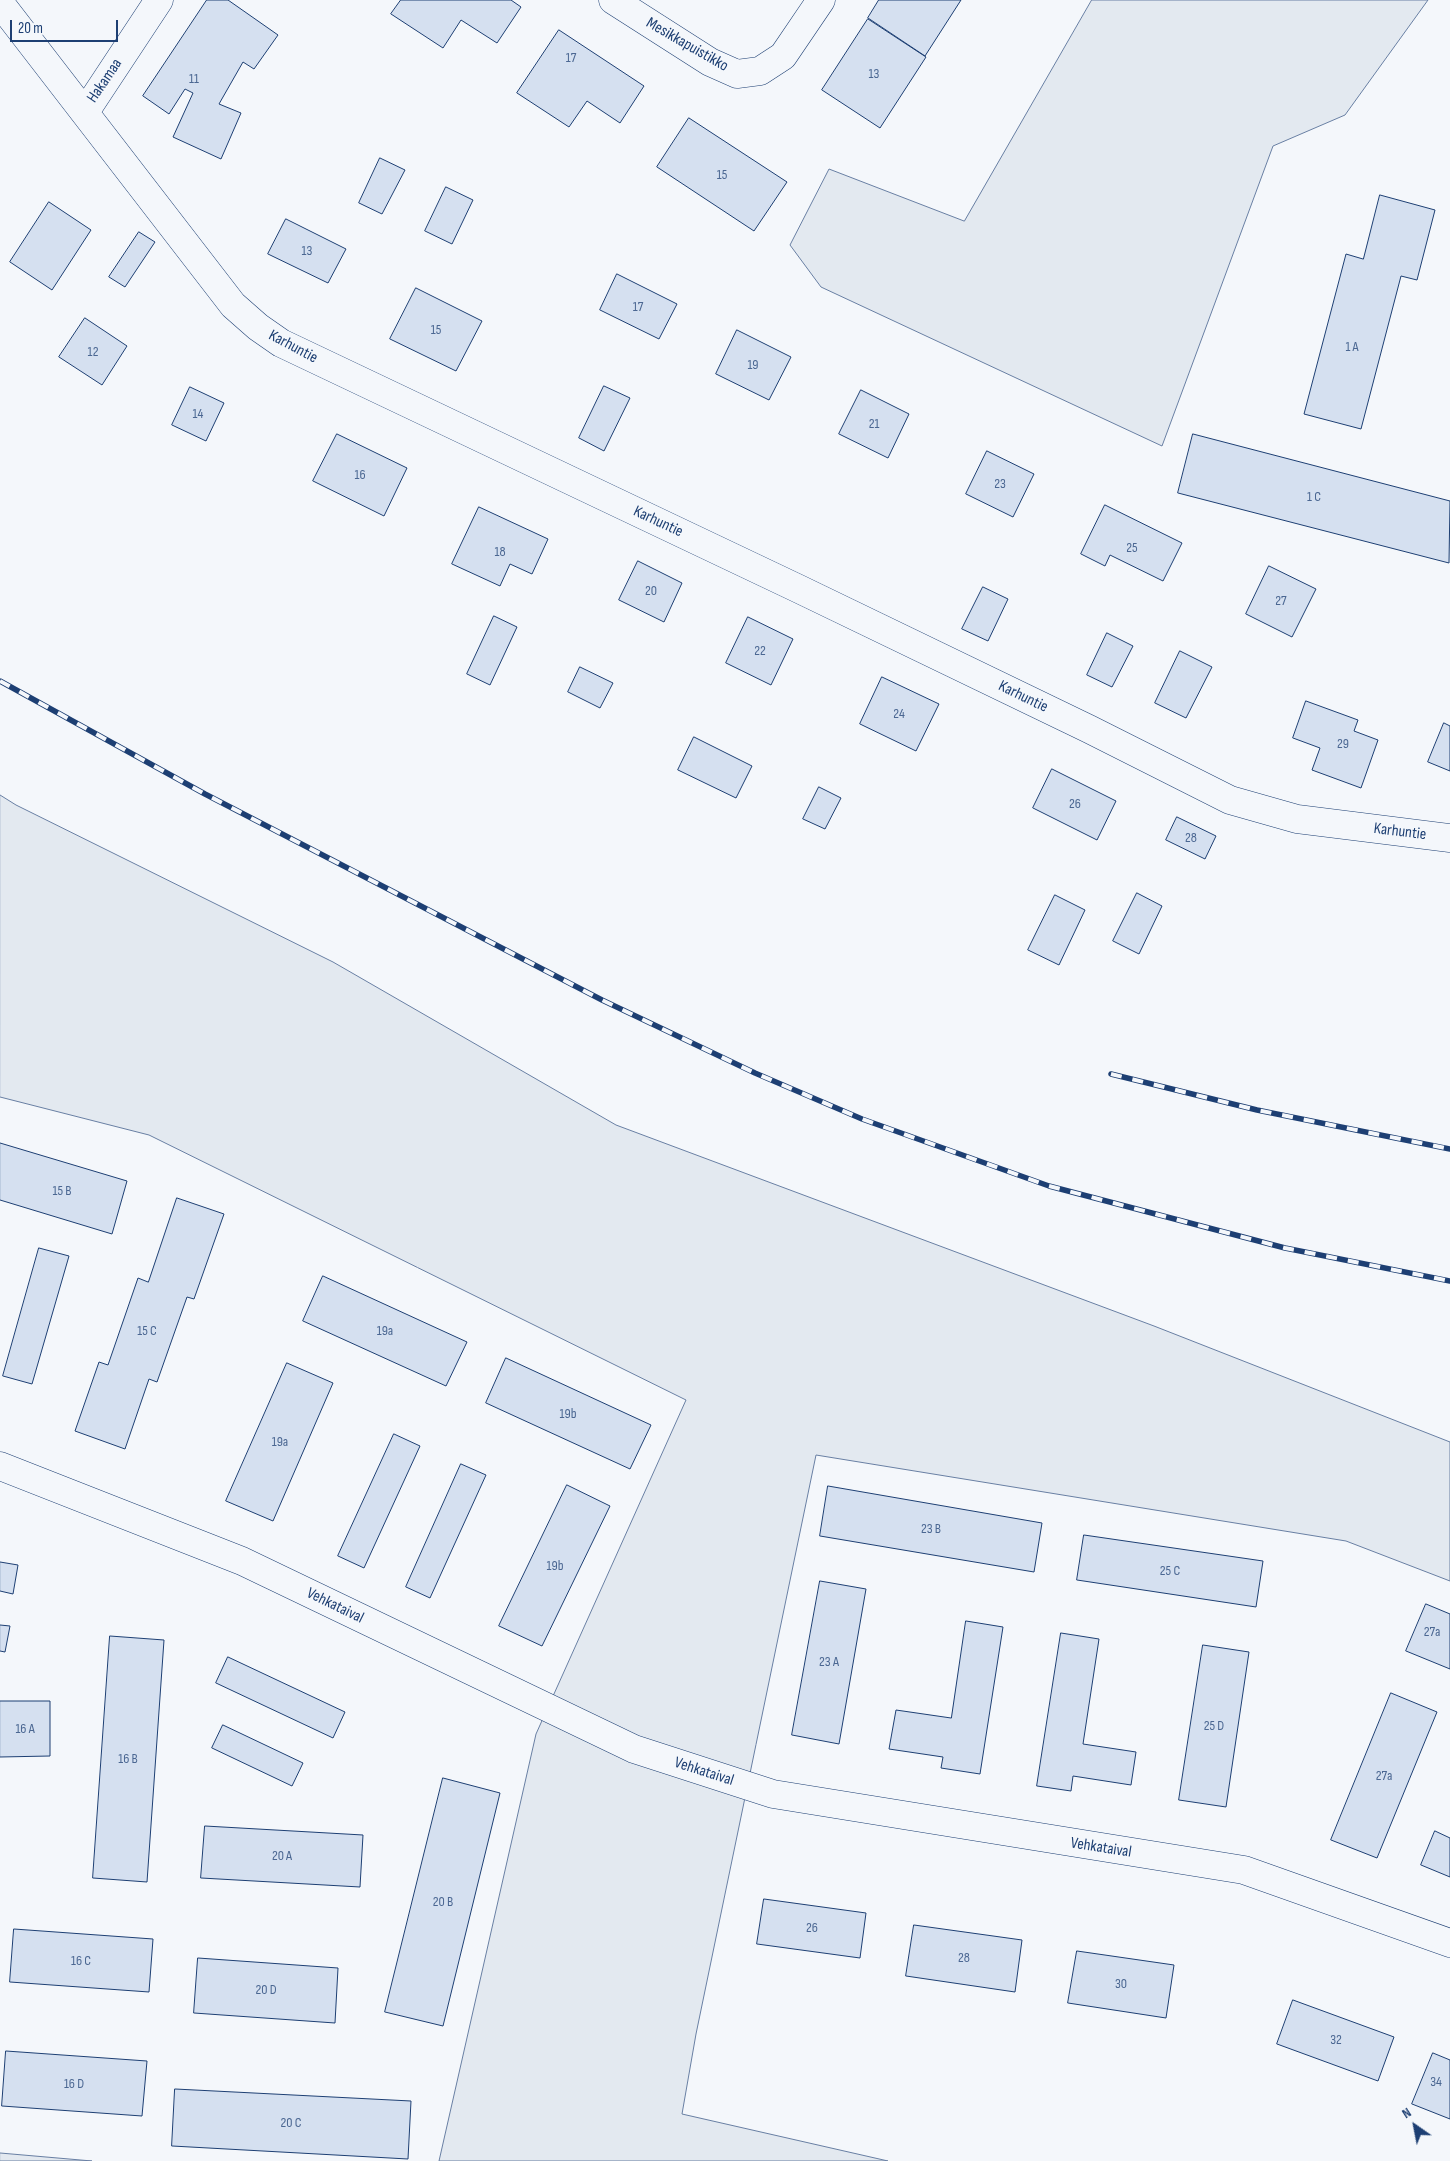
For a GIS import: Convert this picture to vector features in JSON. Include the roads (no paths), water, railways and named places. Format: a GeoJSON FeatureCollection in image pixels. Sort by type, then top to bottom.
{"type":"FeatureCollection","features":[{"type":"Feature","properties":{"kind":"street","name":"Hakamaa"},"geometry":{"type":"LineString","coordinates":[[85,112],[159,0]]}},
{"type":"Feature","properties":{"kind":"street","name":"Mesikkapuistikko"},"geometry":{"type":"LineString","coordinates":[[612,0],[710,62],[737,74],[760,71],[783,56],[821,0]]}},
{"type":"Feature","properties":{"kind":"street","name":"Karhuntie"},"geometry":{"type":"LineString","coordinates":[[0,3],[234,305],[258,326],[282,343],[1063,716],[1230,800],[1297,819],[1450,838]]}},
{"type":"Feature","properties":{"kind":"street","name":"Vehkataival"},"geometry":{"type":"LineString","coordinates":[[0,1466],[242,1561],[634,1749],[773,1794],[1244,1870],[1450,1943]]}},
{"type":"Feature","properties":{"kind":"railway"},"geometry":{"type":"LineString","coordinates":[[0,681],[205,794],[602,1000],[755,1073],[862,1119],[1049,1186],[1285,1248],[1450,1281]]}},
{"type":"Feature","properties":{"kind":"railway"},"geometry":{"type":"LineString","coordinates":[[1111,1074],[1257,1110],[1450,1149]]}}]}
